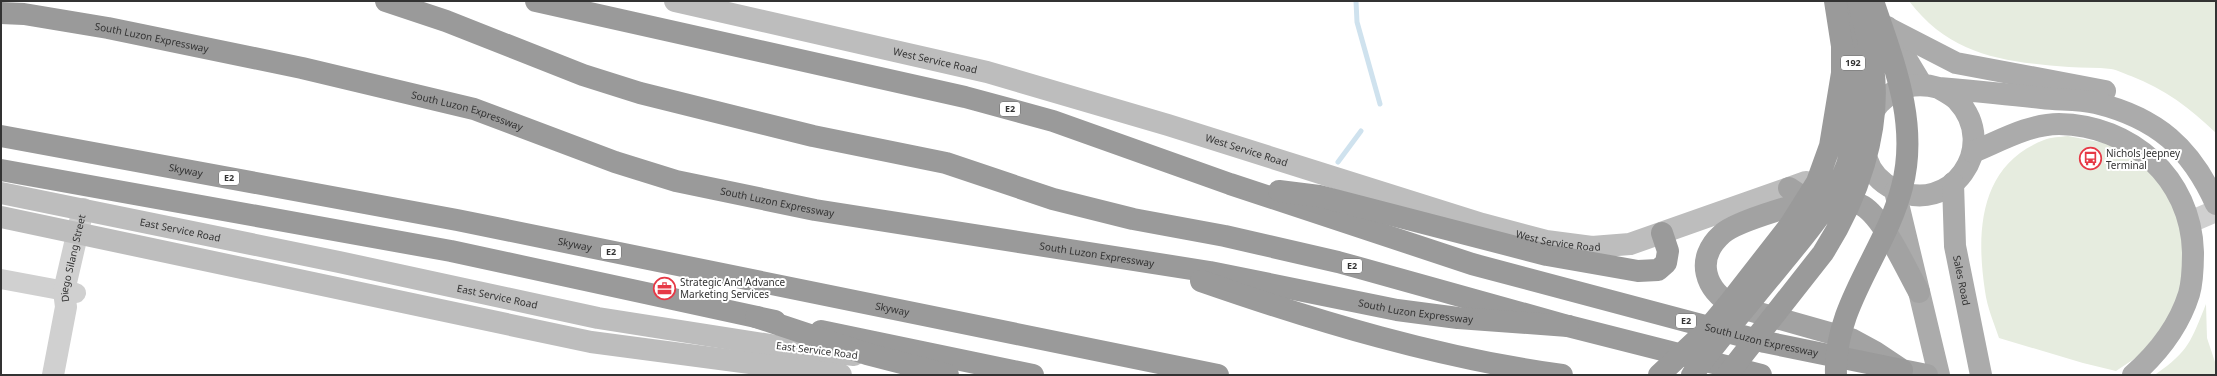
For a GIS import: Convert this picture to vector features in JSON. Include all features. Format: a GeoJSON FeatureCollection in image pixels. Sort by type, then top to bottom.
{"type":"FeatureCollection","features":[{"type":"Feature","properties":{"kind":"highway","name":"South Luzon Expressway"},"geometry":{"type":"LineString","coordinates":[[386,1],[446,21],[583,75],[640,93],[813,136],[946,164],[1061,201],[1133,219],[1225,236],[1338,262],[1568,326],[1761,375]]}},
{"type":"Feature","properties":{"kind":"highway","name":"South Luzon Expressway"},"geometry":{"type":"LineString","coordinates":[[536,1],[965,97],[1053,121],[1249,190],[1472,264],[1765,342],[1927,375]]}},
{"type":"Feature","properties":{"kind":"highway"},"geometry":{"type":"LineString","coordinates":[[1659,375],[1705,332],[1730,302],[1790,225],[1817,182],[1830,146],[1842,73],[1842,46],[1835,1]]}},
{"type":"Feature","properties":{"kind":"highway"},"geometry":{"type":"LineString","coordinates":[[1692,375],[1807,233],[1825,208],[1846,166],[1851,151],[1857,114],[1858,58],[1854,28],[1847,1]]}},
{"type":"Feature","properties":{"kind":"highway"},"geometry":{"type":"LineString","coordinates":[[1727,375],[1823,253],[1837,232],[1857,186],[1870,140],[1874,94],[1873,66],[1858,1]]}},
{"type":"Feature","properties":{"kind":"highway"},"geometry":{"type":"LineString","coordinates":[[1836,375],[1837,350],[1842,328],[1891,218],[1902,188],[1906,166],[1907,126],[1903,94],[1873,1]]}},
{"type":"Feature","properties":{"kind":"highway","name":"South Luzon Expressway"},"geometry":{"type":"LineString","coordinates":[[1,13],[24,14],[123,31],[302,68],[474,110],[615,162],[702,188],[815,210],[1151,264],[1210,272],[1397,310],[1458,318],[1568,326]]}},
{"type":"Feature","properties":{"kind":"highway","name":"Skyway"},"geometry":{"type":"LineString","coordinates":[[1,136],[457,220],[774,286],[1217,375]]}},
{"type":"Feature","properties":{"kind":"highway"},"geometry":{"type":"LineString","coordinates":[[1,170],[451,252],[1033,375]]}},
{"type":"Feature","properties":{"kind":"highway"},"geometry":{"type":"LineString","coordinates":[[1835,178],[1814,194],[1739,224],[1722,233],[1708,255],[1707,273],[1712,289],[1734,306],[1861,343],[1902,370]]}},
{"type":"Feature","properties":{"kind":"highway"},"geometry":{"type":"LineString","coordinates":[[1789,188],[1846,199],[1858,203],[1872,213],[1883,228],[1919,292]]}},
{"type":"Feature","properties":{"kind":"highway"},"geometry":{"type":"LineString","coordinates":[[1249,190],[1285,191],[1319,196],[1547,255],[1643,272],[1658,270],[1666,263],[1668,251],[1662,233]]}},
{"type":"Feature","properties":{"kind":"highway"},"geometry":{"type":"LineString","coordinates":[[1151,264],[1249,298],[1345,327],[1463,358],[1562,375]]}},
{"type":"Feature","properties":{"kind":"highway"},"geometry":{"type":"LineString","coordinates":[[756,317],[866,354],[948,375]]}},
{"type":"Feature","properties":{"kind":"main road","name":"West Service Road"},"geometry":{"type":"LineString","coordinates":[[675,1],[987,72],[1168,125],[1482,224],[1546,241],[1592,247],[1630,244],[1789,188]]}},
{"type":"Feature","properties":{"kind":"main road","name":"192"},"geometry":{"type":"LineString","coordinates":[[1840,1],[1866,125],[1865,150],[1870,165],[1887,184]]}},
{"type":"Feature","properties":{"kind":"main road"},"geometry":{"type":"LineString","coordinates":[[1835,178],[1851,176],[1887,184],[1914,195],[1935,193],[1953,183],[1969,164],[1973,152],[1974,132],[1968,114],[1956,98],[1930,86],[1888,28],[1873,1]]}},
{"type":"Feature","properties":{"kind":"main road"},"geometry":{"type":"LineString","coordinates":[[1888,28],[1956,63],[2118,94],[2133,102],[2147,122]]}},
{"type":"Feature","properties":{"kind":"main road"},"geometry":{"type":"LineString","coordinates":[[1814,194],[1832,135],[1848,36]]}},
{"type":"Feature","properties":{"kind":"main road","name":"192"},"geometry":{"type":"LineString","coordinates":[[1866,125],[1874,108],[1887,95],[1904,87],[1930,86]]}},
{"type":"Feature","properties":{"kind":"main road"},"geometry":{"type":"LineString","coordinates":[[1930,86],[2095,102],[2147,122],[2184,150],[2199,169],[2216,204]]}},
{"type":"Feature","properties":{"kind":"main road"},"geometry":{"type":"LineString","coordinates":[[1973,152],[2032,127],[2057,124],[2085,126],[2108,133],[2131,145],[2160,166],[2181,199],[2190,222],[2193,268],[2189,294],[2172,330],[2154,357],[2133,375]]}},
{"type":"Feature","properties":{"kind":"main road"},"geometry":{"type":"LineString","coordinates":[[1814,194],[1847,163],[1865,150]]}},
{"type":"Feature","properties":{"kind":"main road","name":"Sales Road"},"geometry":{"type":"LineString","coordinates":[[1953,183],[1955,246],[1981,375]]}},
{"type":"Feature","properties":{"kind":"main road"},"geometry":{"type":"LineString","coordinates":[[1887,184],[1919,292],[1939,375]]}},
{"type":"Feature","properties":{"kind":"main road","name":"East Service Road"},"geometry":{"type":"LineString","coordinates":[[1,193],[339,262],[781,357],[841,375]]}},
{"type":"Feature","properties":{"kind":"main road","name":"East Service Road"},"geometry":{"type":"LineString","coordinates":[[1,217],[338,290],[591,342],[781,357],[908,361],[998,375]]}},
{"type":"Feature","properties":{"kind":"street","name":"Diego Silang Street"},"geometry":{"type":"LineString","coordinates":[[54,375],[68,297],[89,210]]}},
{"type":"Feature","properties":{"kind":"street"},"geometry":{"type":"LineString","coordinates":[[2190,222],[2216,211]]}},
{"type":"Feature","properties":{"kind":"street"},"geometry":{"type":"LineString","coordinates":[[1,279],[68,297]]}},
{"type":"Feature","properties":{"kind":"shaded area"},"geometry":{"type":"Polygon","coordinates":[[[1909,1],[2216,1],[2216,133],[2187,107],[2166,93],[2119,71],[2106,68],[2069,67],[2022,62],[1980,53],[1961,45],[1943,34],[1925,19],[1909,1]]]}},
{"type":"Feature","properties":{"kind":"shaded area"},"geometry":{"type":"Polygon","coordinates":[[[2068,136],[2114,145],[2134,158],[2156,177],[2171,197],[2188,251],[2175,311],[2140,355],[2116,371],[2083,363],[1999,338],[1986,297],[1982,269],[1981,246],[1987,203],[1994,183],[2006,166],[2022,151],[2047,139],[2068,136]]]}},
{"type":"Feature","properties":{"kind":"shaded area"},"geometry":{"type":"Polygon","coordinates":[[[2206,304],[2207,338],[2216,365],[2216,375],[2156,374],[2176,359],[2188,344],[2206,304]]]}},
{"type":"Feature","properties":{"kind":"waterway"},"geometry":{"type":"LineString","coordinates":[[1356,1],[1357,22],[1380,104]]}},
{"type":"Feature","properties":{"kind":"waterway"},"geometry":{"type":"LineString","coordinates":[[1338,162],[1361,131]]}},
{"type":"Feature","properties":{"kind":"place","name":"Nichols Jeepney Terminal"},"geometry":{"type":"Point","coordinates":[2090,159]}},
{"type":"Feature","properties":{"kind":"place","name":"Strategic And Advance Marketing Services"},"geometry":{"type":"Point","coordinates":[664,288]}}]}
